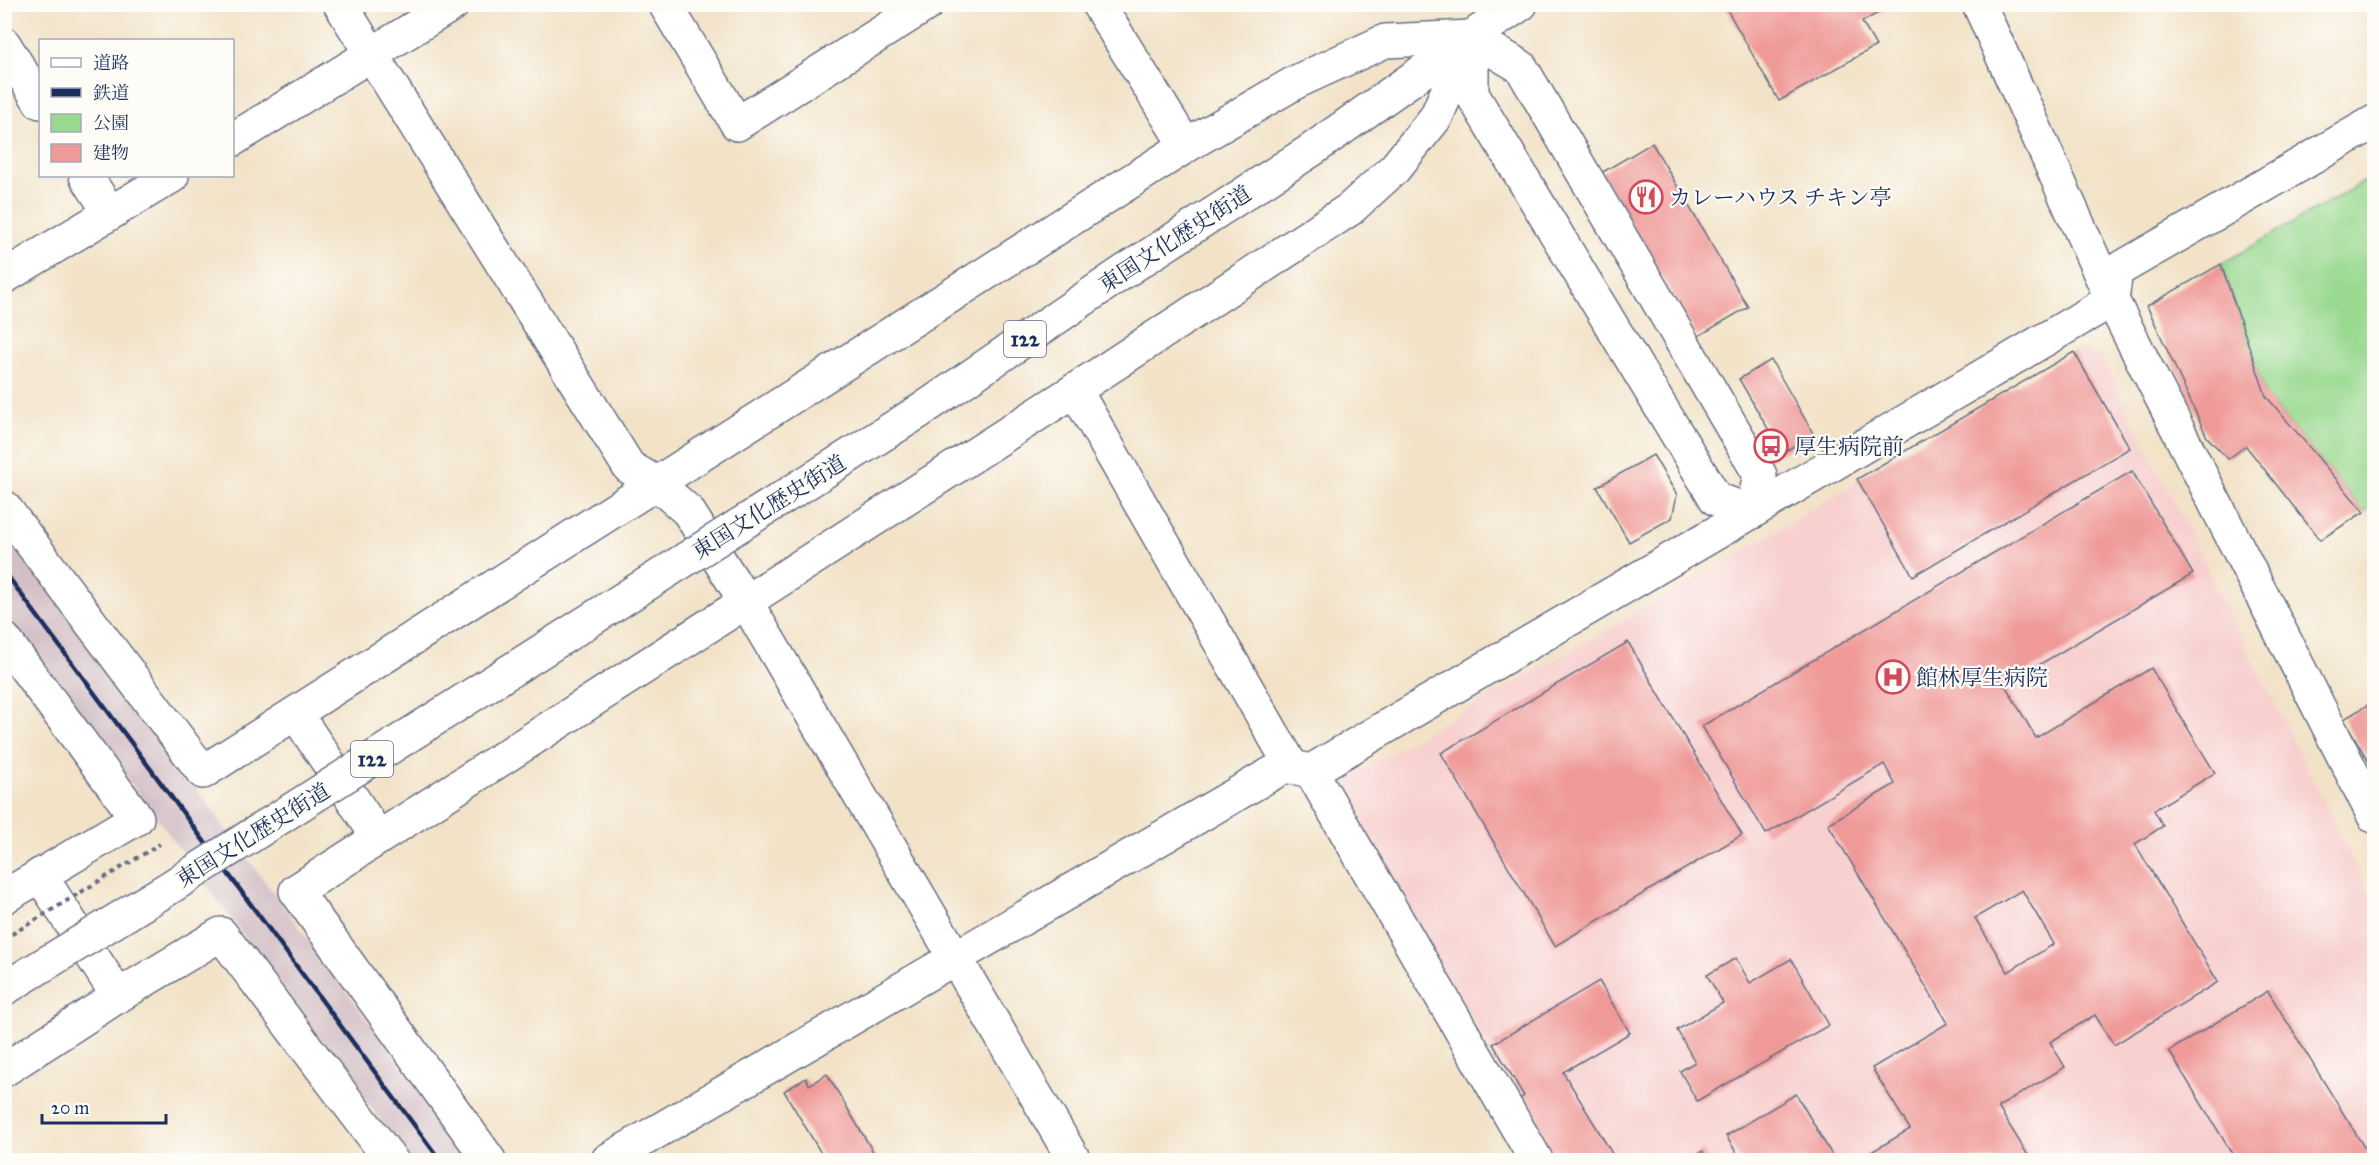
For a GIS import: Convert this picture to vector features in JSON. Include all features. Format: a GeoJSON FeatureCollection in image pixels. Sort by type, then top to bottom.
{"type":"FeatureCollection","features":[{"type":"Feature","properties":{"kind":"main road"},"geometry":{"type":"LineString","coordinates":[[340,4],[629,467],[656,483],[688,511],[746,603],[1074,1161]]}},
{"type":"Feature","properties":{"kind":"main road"},"geometry":{"type":"LineString","coordinates":[[234,139],[372,56],[453,4]]}},
{"type":"Feature","properties":{"kind":"main road"},"geometry":{"type":"LineString","coordinates":[[665,4],[737,124],[927,4]]}},
{"type":"Feature","properties":{"kind":"main road"},"geometry":{"type":"LineString","coordinates":[[1098,4],[1186,147]]}},
{"type":"Feature","properties":{"kind":"main road","name":"東国文化歴史街道"},"geometry":{"type":"LineString","coordinates":[[4,989],[189,875],[920,411],[1122,273],[1310,151],[1521,4]]}},
{"type":"Feature","properties":{"kind":"main road"},"geometry":{"type":"LineString","coordinates":[[1979,4],[2112,300],[2374,816]]}},
{"type":"Feature","properties":{"kind":"main road"},"geometry":{"type":"LineString","coordinates":[[489,1161],[296,891],[746,603],[1350,209],[1395,168],[1436,117],[1471,37]]}},
{"type":"Feature","properties":{"kind":"main road"},"geometry":{"type":"LineString","coordinates":[[1471,37],[1472,94],[1716,499],[1752,512]]}},
{"type":"Feature","properties":{"kind":"main road"},"geometry":{"type":"LineString","coordinates":[[4,507],[203,772],[1186,147],[1296,82],[1385,41],[1471,37],[1521,67],[1760,475],[1752,512]]}},
{"type":"Feature","properties":{"kind":"main road"},"geometry":{"type":"LineString","coordinates":[[4,44],[39,100]]}},
{"type":"Feature","properties":{"kind":"main road"},"geometry":{"type":"LineString","coordinates":[[2112,300],[2116,271],[2374,122]]}},
{"type":"Feature","properties":{"kind":"main road"},"geometry":{"type":"LineString","coordinates":[[87,177],[110,213]]}},
{"type":"Feature","properties":{"kind":"main road"},"geometry":{"type":"LineString","coordinates":[[4,277],[170,177]]}},
{"type":"Feature","properties":{"kind":"main road"},"geometry":{"type":"LineString","coordinates":[[608,1161],[1283,767],[1301,769],[1752,512],[2112,300]]}},
{"type":"Feature","properties":{"kind":"main road"},"geometry":{"type":"LineString","coordinates":[[1075,390],[1536,1161]]}},
{"type":"Feature","properties":{"kind":"main road"},"geometry":{"type":"LineString","coordinates":[[4,639],[137,818],[4,897]]}},
{"type":"Feature","properties":{"kind":"main road"},"geometry":{"type":"LineString","coordinates":[[296,714],[378,837]]}},
{"type":"Feature","properties":{"kind":"main road"},"geometry":{"type":"LineString","coordinates":[[40,875],[118,996]]}},
{"type":"Feature","properties":{"kind":"main road"},"geometry":{"type":"LineString","coordinates":[[4,1070],[118,996],[221,934],[391,1161]]}},
{"type":"Feature","properties":{"kind":"path"},"geometry":{"type":"LineString","coordinates":[[4,939],[140,856]]}},
{"type":"Feature","properties":{"kind":"shaded area","name":"館林厚生病院"},"geometry":{"type":"Polygon","coordinates":[[[2078,349],[2101,356],[2374,903],[2374,1160],[1555,1160],[1334,786],[1717,567],[2078,349]]]}},
{"type":"Feature","properties":{"kind":"shaded area"},"geometry":{"type":"Polygon","coordinates":[[[4,529],[471,1160],[410,1160],[5,613],[4,529]]]}},
{"type":"Feature","properties":{"kind":"green space"},"geometry":{"type":"Polygon","coordinates":[[[2374,176],[2374,505],[2364,512],[2266,396],[2221,264],[2374,176]]]}},
{"type":"Feature","properties":{"kind":"building"},"geometry":{"type":"Polygon","coordinates":[[[1728,4],[1894,4],[1862,22],[1876,46],[1779,101],[1725,6],[1728,4]]]}},
{"type":"Feature","properties":{"kind":"building"},"geometry":{"type":"Polygon","coordinates":[[[1652,143],[1748,307],[1697,337],[1601,173],[1652,143]]]}},
{"type":"Feature","properties":{"kind":"building"},"geometry":{"type":"Polygon","coordinates":[[[2221,264],[2266,396],[2364,512],[2320,540],[2246,446],[2228,459],[2207,437],[2147,306],[2221,264]]]}},
{"type":"Feature","properties":{"kind":"building"},"geometry":{"type":"Polygon","coordinates":[[[2074,352],[2130,448],[1913,576],[1857,479],[2074,352]]]}},
{"type":"Feature","properties":{"kind":"building"},"geometry":{"type":"Polygon","coordinates":[[[1771,360],[1814,435],[1782,453],[1739,379],[1771,360]]]}},
{"type":"Feature","properties":{"kind":"building"},"geometry":{"type":"Polygon","coordinates":[[[1653,455],[1677,495],[1672,518],[1629,542],[1597,487],[1653,455]]]}},
{"type":"Feature","properties":{"kind":"building"},"geometry":{"type":"Polygon","coordinates":[[[2132,471],[2193,574],[2005,685],[2036,738],[2151,668],[2215,773],[2154,810],[2163,826],[2135,844],[2218,982],[2114,1045],[2095,1015],[2050,1042],[2065,1067],[1998,1107],[2031,1160],[1858,1160],[1910,1129],[1872,1068],[1948,1023],[1828,824],[1895,784],[1884,764],[1766,834],[1702,726],[2132,471]],[[2022,890],[1975,918],[2008,972],[2054,944],[2022,890]]]}},
{"type":"Feature","properties":{"kind":"building"},"geometry":{"type":"Polygon","coordinates":[[[1628,642],[1742,835],[1555,946],[1441,753],[1628,642]]]}},
{"type":"Feature","properties":{"kind":"building"},"geometry":{"type":"Polygon","coordinates":[[[2374,701],[2374,771],[2344,719],[2374,701]]]}},
{"type":"Feature","properties":{"kind":"building"},"geometry":{"type":"Polygon","coordinates":[[[1736,958],[1750,983],[1791,959],[1829,1025],[1697,1101],[1680,1071],[1695,1062],[1677,1030],[1723,1003],[1707,975],[1736,958]]]}},
{"type":"Feature","properties":{"kind":"building"},"geometry":{"type":"Polygon","coordinates":[[[1599,981],[1630,1033],[1563,1072],[1616,1160],[1554,1160],[1518,1100],[1524,1096],[1493,1044],[1599,981]]]}},
{"type":"Feature","properties":{"kind":"building"},"geometry":{"type":"Polygon","coordinates":[[[2268,991],[2372,1160],[2236,1160],[2169,1051],[2268,991]]]}},
{"type":"Feature","properties":{"kind":"building"},"geometry":{"type":"Polygon","coordinates":[[[827,1074],[878,1160],[825,1160],[784,1091],[806,1078],[809,1085],[827,1074]]]}},
{"type":"Feature","properties":{"kind":"building"},"geometry":{"type":"Polygon","coordinates":[[[1796,1094],[1835,1160],[1741,1160],[1726,1136],[1796,1094]]]}},
{"type":"Feature","properties":{"kind":"building"},"geometry":{"type":"Polygon","coordinates":[[[1703,1151],[1708,1160],[1686,1160],[1703,1151]]]}},
{"type":"Feature","properties":{"kind":"railway"},"geometry":{"type":"LineString","coordinates":[[4,571],[440,1160]]}},
{"type":"Feature","properties":{"kind":"place","name":"カレーハウス チキン亭"},"geometry":{"type":"Point","coordinates":[1646,197]}},
{"type":"Feature","properties":{"kind":"place","name":"厚生病院前"},"geometry":{"type":"Point","coordinates":[1771,446]}},
{"type":"Feature","properties":{"kind":"place","name":"館林厚生病院"},"geometry":{"type":"Point","coordinates":[1893,677]}}]}
